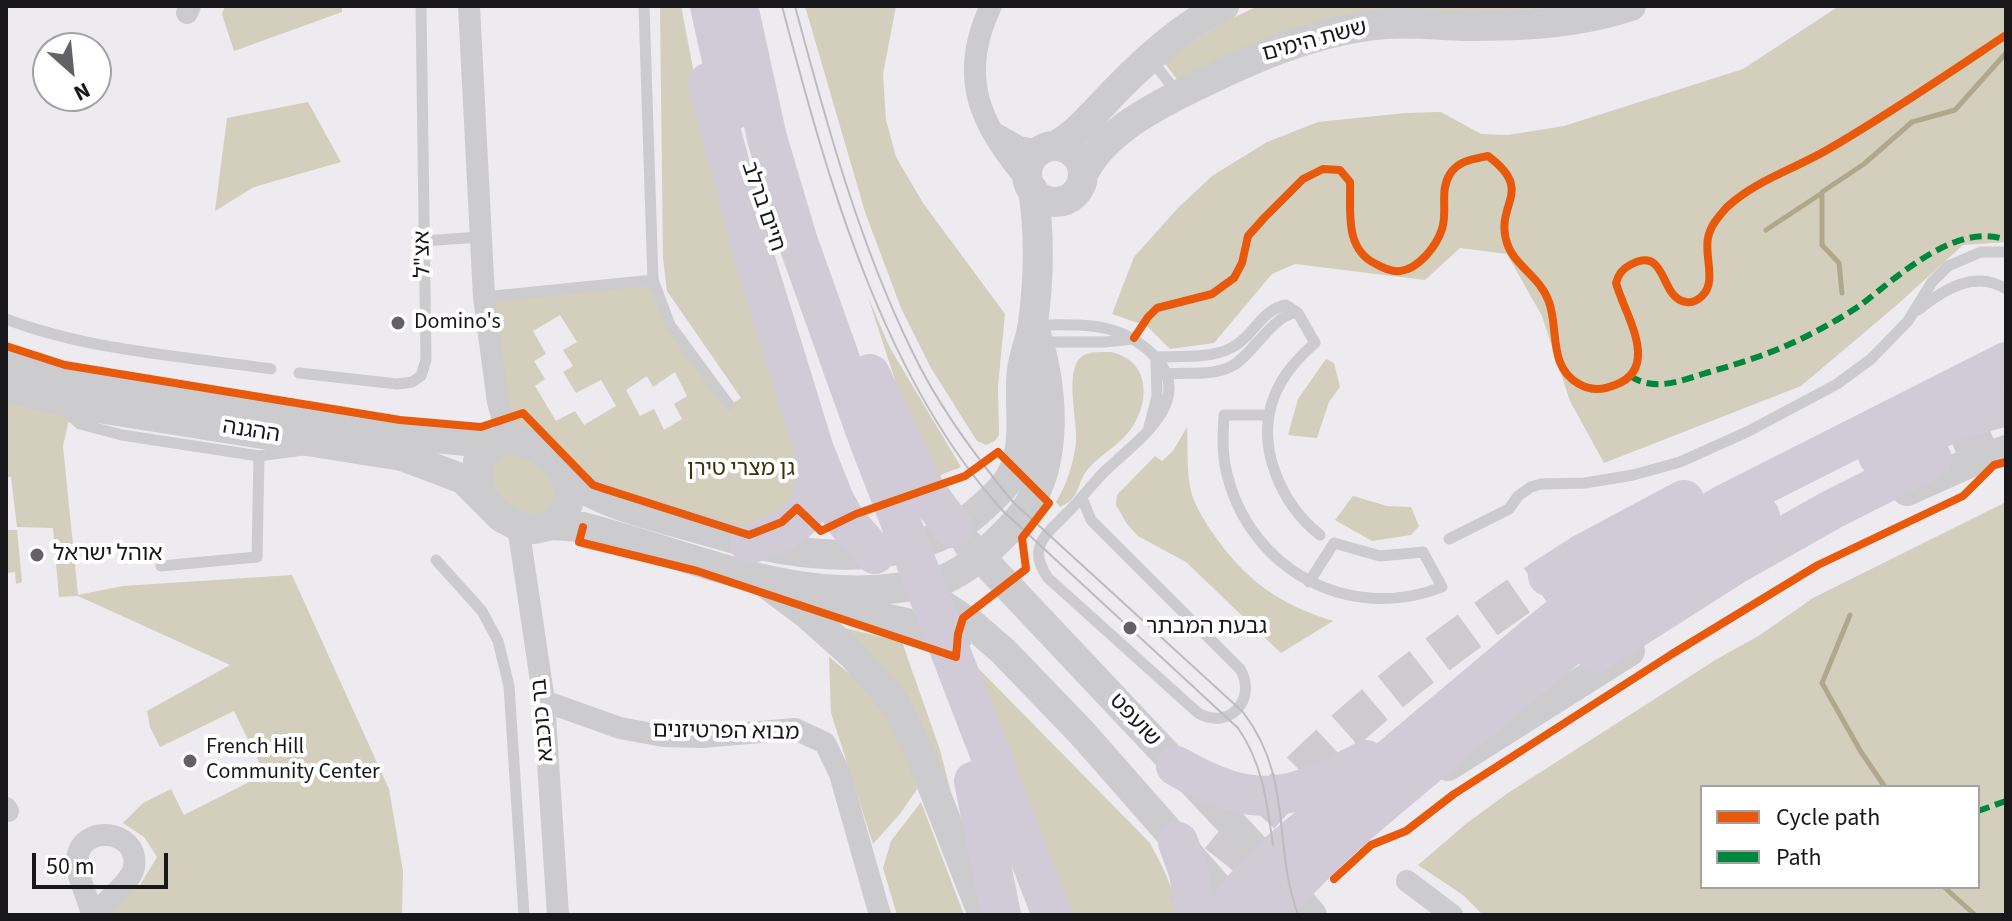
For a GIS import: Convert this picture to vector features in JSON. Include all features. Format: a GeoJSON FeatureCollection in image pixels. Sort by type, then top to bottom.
{"type":"FeatureCollection","features":[{"type":"Feature","properties":{"kind":"highway"},"geometry":{"type":"LineString","coordinates":[[693,6],[706,77],[724,148],[814,450],[845,520],[875,554]]}},
{"type":"Feature","properties":{"kind":"highway","name":"חיים ברלב"},"geometry":{"type":"LineString","coordinates":[[710,6],[741,145],[842,400]]}},
{"type":"Feature","properties":{"kind":"highway","name":"חיים ברלב"},"geometry":{"type":"LineString","coordinates":[[738,6],[767,138],[842,400]]}},
{"type":"Feature","properties":{"kind":"highway"},"geometry":{"type":"LineString","coordinates":[[758,6],[782,105],[817,223],[867,367],[925,490],[953,528]]}},
{"type":"Feature","properties":{"kind":"highway"},"geometry":{"type":"LineString","coordinates":[[1548,576],[1640,523],[1902,390],[2006,348]]}},
{"type":"Feature","properties":{"kind":"highway"},"geometry":{"type":"LineString","coordinates":[[1262,904],[1438,717],[1599,585],[1694,521],[2006,362]]}},
{"type":"Feature","properties":{"kind":"highway"},"geometry":{"type":"LineString","coordinates":[[842,400],[977,765],[1024,915]]}},
{"type":"Feature","properties":{"kind":"highway"},"geometry":{"type":"LineString","coordinates":[[1262,904],[1572,642],[1679,563],[1768,512],[1912,439],[1960,419],[2006,406]]}},
{"type":"Feature","properties":{"kind":"highway"},"geometry":{"type":"LineString","coordinates":[[1586,659],[1739,562],[1831,510],[2006,426]]}},
{"type":"Feature","properties":{"kind":"highway"},"geometry":{"type":"LineString","coordinates":[[754,561],[805,516],[813,496],[814,450]]}},
{"type":"Feature","properties":{"kind":"highway"},"geometry":{"type":"LineString","coordinates":[[1176,766],[1209,784],[1237,794],[1258,798],[1279,796],[1345,772],[1438,717]]}},
{"type":"Feature","properties":{"kind":"highway"},"geometry":{"type":"LineString","coordinates":[[977,765],[1001,915]]}},
{"type":"Feature","properties":{"kind":"highway"},"geometry":{"type":"LineString","coordinates":[[977,765],[1052,915]]}},
{"type":"Feature","properties":{"kind":"highway"},"geometry":{"type":"LineString","coordinates":[[1178,842],[1189,873],[1195,915]]}},
{"type":"Feature","properties":{"kind":"street"},"geometry":{"type":"LineString","coordinates":[[469,6],[484,297],[502,435]]}},
{"type":"Feature","properties":{"kind":"street"},"geometry":{"type":"LineString","coordinates":[[989,128],[1008,143],[1073,153],[1081,164],[1076,186],[1049,201],[1030,186],[989,128],[976,89],[975,64],[991,6]]}},
{"type":"Feature","properties":{"kind":"street"},"geometry":{"type":"LineString","coordinates":[[1030,186],[1031,161],[1082,125],[1169,43],[1224,6]]}},
{"type":"Feature","properties":{"kind":"street","name":"ששת הימים"},"geometry":{"type":"LineString","coordinates":[[1039,260],[1090,161],[1109,139],[1179,95],[1234,67],[1260,56],[1354,28],[1426,23],[1462,26],[1545,24],[1607,14],[1631,6]]}},
{"type":"Feature","properties":{"kind":"street","name":"ששת הימים"},"geometry":{"type":"LineString","coordinates":[[552,525],[583,527],[754,561],[787,551],[875,554],[917,544],[953,528],[983,507],[1008,481],[1019,453],[1022,371],[1033,336],[1039,260],[1038,228],[1030,186]]}},
{"type":"Feature","properties":{"kind":"street","name":"ששת הימים"},"geometry":{"type":"LineString","coordinates":[[566,478],[579,487],[754,561],[800,588],[865,591],[915,586],[943,579],[980,557],[1024,513],[1041,480],[1046,460],[1048,415],[1033,336]]}},
{"type":"Feature","properties":{"kind":"street","name":"ההגנה"},"geometry":{"type":"LineString","coordinates":[[6,364],[107,387],[405,435],[502,435]]}},
{"type":"Feature","properties":{"kind":"street","name":"ההגנה"},"geometry":{"type":"LineString","coordinates":[[6,387],[86,406],[402,456],[463,479],[486,502]]}},
{"type":"Feature","properties":{"kind":"street"},"geometry":{"type":"LineString","coordinates":[[502,435],[533,446],[551,458],[566,478],[570,487],[569,501],[565,512],[552,525],[535,529],[518,526],[501,517],[486,502],[478,488],[478,461],[502,435]]}},
{"type":"Feature","properties":{"kind":"street"},"geometry":{"type":"LineString","coordinates":[[1368,816],[1826,531],[1920,484],[2006,450]]}},
{"type":"Feature","properties":{"kind":"street","name":"בר כוכבא"},"geometry":{"type":"LineString","coordinates":[[518,526],[544,701],[558,915]]}},
{"type":"Feature","properties":{"kind":"street","name":"שועפט"},"geometry":{"type":"LineString","coordinates":[[953,528],[1176,766],[1262,904]]}},
{"type":"Feature","properties":{"kind":"street","name":"שועפט"},"geometry":{"type":"LineString","coordinates":[[875,554],[915,586],[973,625],[1003,651],[1082,733],[1178,842],[1262,904]]}},
{"type":"Feature","properties":{"kind":"street"},"geometry":{"type":"LineString","coordinates":[[754,561],[853,655],[893,701],[918,749],[983,915]]}},
{"type":"Feature","properties":{"kind":"street"},"geometry":{"type":"LineString","coordinates":[[800,588],[863,612],[958,634],[1003,651]]}},
{"type":"Feature","properties":{"kind":"street","name":"מבוא הפרטיזנים"},"geometry":{"type":"LineString","coordinates":[[544,701],[620,728],[663,736],[701,737],[795,729],[812,734],[825,743],[840,774],[880,915]]}},
{"type":"Feature","properties":{"kind":"street"},"geometry":{"type":"LineString","coordinates":[[112,835],[130,848],[134,863],[130,878],[94,915],[77,866],[81,848],[94,836],[112,835]]}},
{"type":"Feature","properties":{"kind":"street"},"geometry":{"type":"LineString","coordinates":[[83,880],[99,890],[118,888]]}},
{"type":"Feature","properties":{"kind":"street"},"geometry":{"type":"LineString","coordinates":[[1407,881],[1452,915]]}},
{"type":"Feature","properties":{"kind":"lane","name":"אצ\"ל"},"geometry":{"type":"LineString","coordinates":[[299,373],[397,384],[412,382],[421,376],[426,360],[421,6]]}},
{"type":"Feature","properties":{"kind":"lane"},"geometry":{"type":"LineString","coordinates":[[644,6],[653,280],[670,325],[729,405]]}},
{"type":"Feature","properties":{"kind":"lane"},"geometry":{"type":"LineString","coordinates":[[1151,59],[1179,95]]}},
{"type":"Feature","properties":{"kind":"lane"},"geometry":{"type":"LineString","coordinates":[[424,241],[480,237]]}},
{"type":"Feature","properties":{"kind":"lane"},"geometry":{"type":"LineString","coordinates":[[1449,539],[1509,509],[1518,496],[1531,487],[1633,475],[1680,462],[1726,442],[1850,375],[1888,343],[1912,316],[1932,282],[1948,266],[1981,252],[2006,252]]}},
{"type":"Feature","properties":{"kind":"lane"},"geometry":{"type":"LineString","coordinates":[[484,297],[653,280]]}},
{"type":"Feature","properties":{"kind":"lane"},"geometry":{"type":"LineString","coordinates":[[1912,316],[1962,282],[1992,281],[2006,289]]}},
{"type":"Feature","properties":{"kind":"lane"},"geometry":{"type":"LineString","coordinates":[[1155,357],[1215,353],[1229,349],[1241,342],[1271,310],[1286,305],[1298,313],[1315,343],[1284,377],[1269,415],[1269,449],[1279,483],[1293,507],[1320,535]]}},
{"type":"Feature","properties":{"kind":"lane"},"geometry":{"type":"LineString","coordinates":[[1166,374],[1214,371],[1232,366],[1244,358],[1281,319],[1292,312],[1298,313]]}},
{"type":"Feature","properties":{"kind":"lane"},"geometry":{"type":"LineString","coordinates":[[6,319],[90,344],[271,369]]}},
{"type":"Feature","properties":{"kind":"lane"},"geometry":{"type":"LineString","coordinates":[[1033,336],[1102,327],[1142,343],[1166,374],[1169,386],[1167,403],[1160,417],[1095,482],[1042,542],[1039,554],[1045,574],[1198,713],[1214,719],[1228,716],[1238,708],[1245,694],[1246,681],[1240,669],[1091,520],[1082,498]]}},
{"type":"Feature","properties":{"kind":"lane"},"geometry":{"type":"LineString","coordinates":[[1033,336],[1105,342],[1134,338]]}},
{"type":"Feature","properties":{"kind":"lane"},"geometry":{"type":"LineString","coordinates":[[1148,431],[1157,396],[1155,357]]}},
{"type":"Feature","properties":{"kind":"lane"},"geometry":{"type":"LineString","coordinates":[[49,397],[80,424],[122,435],[259,456],[330,445]]}},
{"type":"Feature","properties":{"kind":"lane"},"geometry":{"type":"LineString","coordinates":[[1269,415],[1224,415],[1223,447],[1226,471],[1234,495],[1252,529],[1284,562],[1309,582],[1345,596],[1366,600],[1407,598],[1442,587],[1423,552],[1380,556],[1334,543],[1309,582]]}},
{"type":"Feature","properties":{"kind":"lane"},"geometry":{"type":"LineString","coordinates":[[161,566],[257,557],[259,456]]}},
{"type":"Feature","properties":{"kind":"lane"},"geometry":{"type":"LineString","coordinates":[[436,560],[482,611],[498,641],[509,686],[524,915]]}},
{"type":"Feature","properties":{"kind":"green space"},"geometry":{"type":"Polygon","coordinates":[[[225,6],[342,6],[342,12],[234,51],[222,14],[225,6]]]}},
{"type":"Feature","properties":{"kind":"green space","name":"גן מצרי טירן"},"geometry":{"type":"Polygon","coordinates":[[[660,6],[681,6],[702,115],[804,465],[801,500],[749,535],[627,497],[512,431],[492,301],[650,285],[663,319],[694,364],[728,406],[741,398],[667,291],[663,258],[660,6]],[[560,315],[533,331],[546,354],[534,361],[545,379],[535,386],[556,421],[575,411],[584,425],[616,406],[601,380],[576,393],[563,372],[573,366],[563,350],[577,342],[560,315]],[[675,372],[653,387],[647,376],[626,390],[640,416],[654,409],[664,430],[682,419],[674,404],[687,396],[675,372]]]}},
{"type":"Feature","properties":{"kind":"green space"},"geometry":{"type":"Polygon","coordinates":[[[805,6],[896,6],[883,74],[886,120],[896,157],[923,203],[1005,314],[998,386],[999,435],[986,445],[977,441],[931,368],[901,308],[865,212],[805,6]]]}},
{"type":"Feature","properties":{"kind":"green space"},"geometry":{"type":"Polygon","coordinates":[[[1258,6],[1580,6],[1459,14],[1179,82],[1163,61],[1218,25],[1258,6]]]}},
{"type":"Feature","properties":{"kind":"green space"},"geometry":{"type":"Polygon","coordinates":[[[2006,6],[2006,242],[1963,245],[1801,386],[1604,463],[1570,401],[1542,316],[1507,254],[1460,248],[1425,280],[1295,264],[1272,274],[1214,343],[1170,349],[1147,326],[1112,314],[1134,257],[1178,208],[1212,176],[1267,142],[1318,122],[1405,113],[1441,112],[1481,134],[1508,135],[1564,126],[1743,69],[1836,8],[2006,6]]]}},
{"type":"Feature","properties":{"kind":"green space"},"geometry":{"type":"Polygon","coordinates":[[[308,102],[341,162],[254,187],[215,211],[227,118],[308,102]]]}},
{"type":"Feature","properties":{"kind":"green space"},"geometry":{"type":"Polygon","coordinates":[[[868,297],[890,348],[961,467],[933,478],[910,426],[868,297]]]}},
{"type":"Feature","properties":{"kind":"green space"},"geometry":{"type":"Polygon","coordinates":[[[1111,352],[1123,356],[1139,371],[1144,392],[1139,415],[1123,438],[1088,469],[1072,499],[1060,507],[1056,502],[1069,474],[1076,443],[1072,385],[1076,364],[1087,354],[1111,352]]]}},
{"type":"Feature","properties":{"kind":"green space"},"geometry":{"type":"Polygon","coordinates":[[[1326,359],[1334,363],[1340,387],[1329,402],[1317,438],[1288,435],[1298,399],[1326,359]]]}},
{"type":"Feature","properties":{"kind":"green space"},"geometry":{"type":"Polygon","coordinates":[[[6,385],[70,415],[63,446],[78,595],[123,586],[292,575],[389,789],[403,871],[402,915],[111,915],[113,902],[140,885],[157,857],[144,837],[123,823],[143,803],[171,789],[184,815],[265,774],[234,711],[160,747],[150,727],[147,711],[230,665],[78,596],[59,597],[53,528],[17,527],[11,477],[6,477],[6,385]]]}},
{"type":"Feature","properties":{"kind":"green space"},"geometry":{"type":"Polygon","coordinates":[[[1187,427],[1192,495],[1224,549],[1250,577],[1279,598],[1333,621],[1281,653],[1186,562],[1138,536],[1116,505],[1117,495],[1155,456],[1162,461],[1173,451],[1187,427]]]}},
{"type":"Feature","properties":{"kind":"green space"},"geometry":{"type":"Polygon","coordinates":[[[496,444],[563,471],[552,525],[486,502],[496,444]]]}},
{"type":"Feature","properties":{"kind":"green space"},"geometry":{"type":"Polygon","coordinates":[[[1353,496],[1387,506],[1411,507],[1419,526],[1411,535],[1372,541],[1335,520],[1353,496]]]}},
{"type":"Feature","properties":{"kind":"green space"},"geometry":{"type":"Polygon","coordinates":[[[2006,502],[2006,915],[1483,915],[1463,895],[1418,865],[1508,793],[1717,659],[1760,635],[1813,598],[2006,502]]]}},
{"type":"Feature","properties":{"kind":"green space"},"geometry":{"type":"Polygon","coordinates":[[[6,530],[17,530],[22,582],[16,584],[15,572],[6,573],[6,530]]]}},
{"type":"Feature","properties":{"kind":"green space"},"geometry":{"type":"Polygon","coordinates":[[[845,628],[902,642],[940,750],[956,812],[845,628]]]}},
{"type":"Feature","properties":{"kind":"green space"},"geometry":{"type":"Polygon","coordinates":[[[829,657],[877,696],[905,743],[917,789],[873,844],[831,713],[829,657]]]}},
{"type":"Feature","properties":{"kind":"green space"},"geometry":{"type":"Polygon","coordinates":[[[977,667],[1150,843],[1171,887],[1177,915],[1065,915],[977,667]]]}},
{"type":"Feature","properties":{"kind":"green space"},"geometry":{"type":"Polygon","coordinates":[[[921,802],[964,915],[897,915],[883,868],[891,841],[921,802]]]}},
{"type":"Feature","properties":{"kind":"waterway"},"geometry":{"type":"LineString","coordinates":[[1842,293],[1839,263],[1822,245],[1822,192],[1864,164],[1912,122],[1955,110],[2006,53]]}},
{"type":"Feature","properties":{"kind":"waterway"},"geometry":{"type":"LineString","coordinates":[[1766,230],[1822,193]]}},
{"type":"Feature","properties":{"kind":"waterway"},"geometry":{"type":"LineString","coordinates":[[1850,615],[1822,683],[1884,785]]}},
{"type":"Feature","properties":{"kind":"waterway"},"geometry":{"type":"LineString","coordinates":[[1946,889],[1975,915]]}},
{"type":"Feature","properties":{"kind":"tunnel"},"geometry":{"type":"LineString","coordinates":[[1899,472],[2006,431]]}},
{"type":"Feature","properties":{"kind":"tunnel"},"geometry":{"type":"LineString","coordinates":[[1185,909],[1262,812],[1350,726],[1447,648],[1548,576]]}},
{"type":"Feature","properties":{"kind":"tram line"},"geometry":{"type":"LineString","coordinates":[[782,6],[818,138],[864,273],[892,338],[924,400],[961,458],[1003,511],[1238,728],[1258,770],[1273,845]]}},
{"type":"Feature","properties":{"kind":"tram line"},"geometry":{"type":"LineString","coordinates":[[795,6],[860,225],[893,310],[933,391],[958,430],[1013,502],[1243,712],[1259,737],[1276,787],[1290,888],[1298,915]]}},
{"type":"Feature","properties":{"kind":"marked path"},"geometry":{"type":"LineString","coordinates":[[1630,376],[1639,381],[1668,384],[1758,357],[1836,320],[1911,266],[1949,245],[1968,238],[1988,236],[2006,240]]}},
{"type":"Feature","properties":{"kind":"marked path"},"geometry":{"type":"LineString","coordinates":[[1980,810],[2006,801]]}},
{"type":"Feature","properties":{"kind":"cycle path"},"geometry":{"type":"LineString","coordinates":[[1134,338],[1157,308],[1212,294],[1234,278],[1242,263],[1248,236],[1303,179],[1323,169],[1340,170],[1350,182],[1351,228],[1359,249],[1379,265],[1400,271],[1420,261],[1440,235],[1444,222],[1445,187],[1450,174],[1462,163],[1488,156],[1509,179],[1512,189],[1504,229],[1507,243],[1515,258],[1545,293],[1563,368],[1569,377],[1588,388],[1610,387],[1629,377],[1636,366],[1638,353],[1632,324],[1616,283],[1625,268],[1642,260],[1651,262],[1677,299],[1688,302],[1699,299],[1709,284],[1709,234],[1727,207],[1764,181],[1819,154],[1876,120],[2006,35]]}},
{"type":"Feature","properties":{"kind":"cycle path"},"geometry":{"type":"LineString","coordinates":[[6,346],[65,365],[400,420],[481,427],[523,413],[593,485],[749,535],[782,522],[797,508],[821,531],[856,514],[965,476],[998,452],[1049,503],[1022,538],[1026,569],[963,618],[956,657],[697,571],[579,542],[583,527]]}},
{"type":"Feature","properties":{"kind":"cycle path"},"geometry":{"type":"LineString","coordinates":[[1334,879],[1371,845],[1406,831],[1454,794],[1672,654],[1818,565],[1963,496],[1994,465],[2006,462]]}},
{"type":"Feature","properties":{"kind":"place","name":"Domino's"},"geometry":{"type":"Point","coordinates":[398,323]}},
{"type":"Feature","properties":{"kind":"place","name":"אוהל ישראל"},"geometry":{"type":"Point","coordinates":[37,555]}},
{"type":"Feature","properties":{"kind":"place","name":"גבעת המבתר"},"geometry":{"type":"Point","coordinates":[1130,628]}},
{"type":"Feature","properties":{"kind":"place","name":"French Hill Community Center"},"geometry":{"type":"Point","coordinates":[190,761]}}]}
